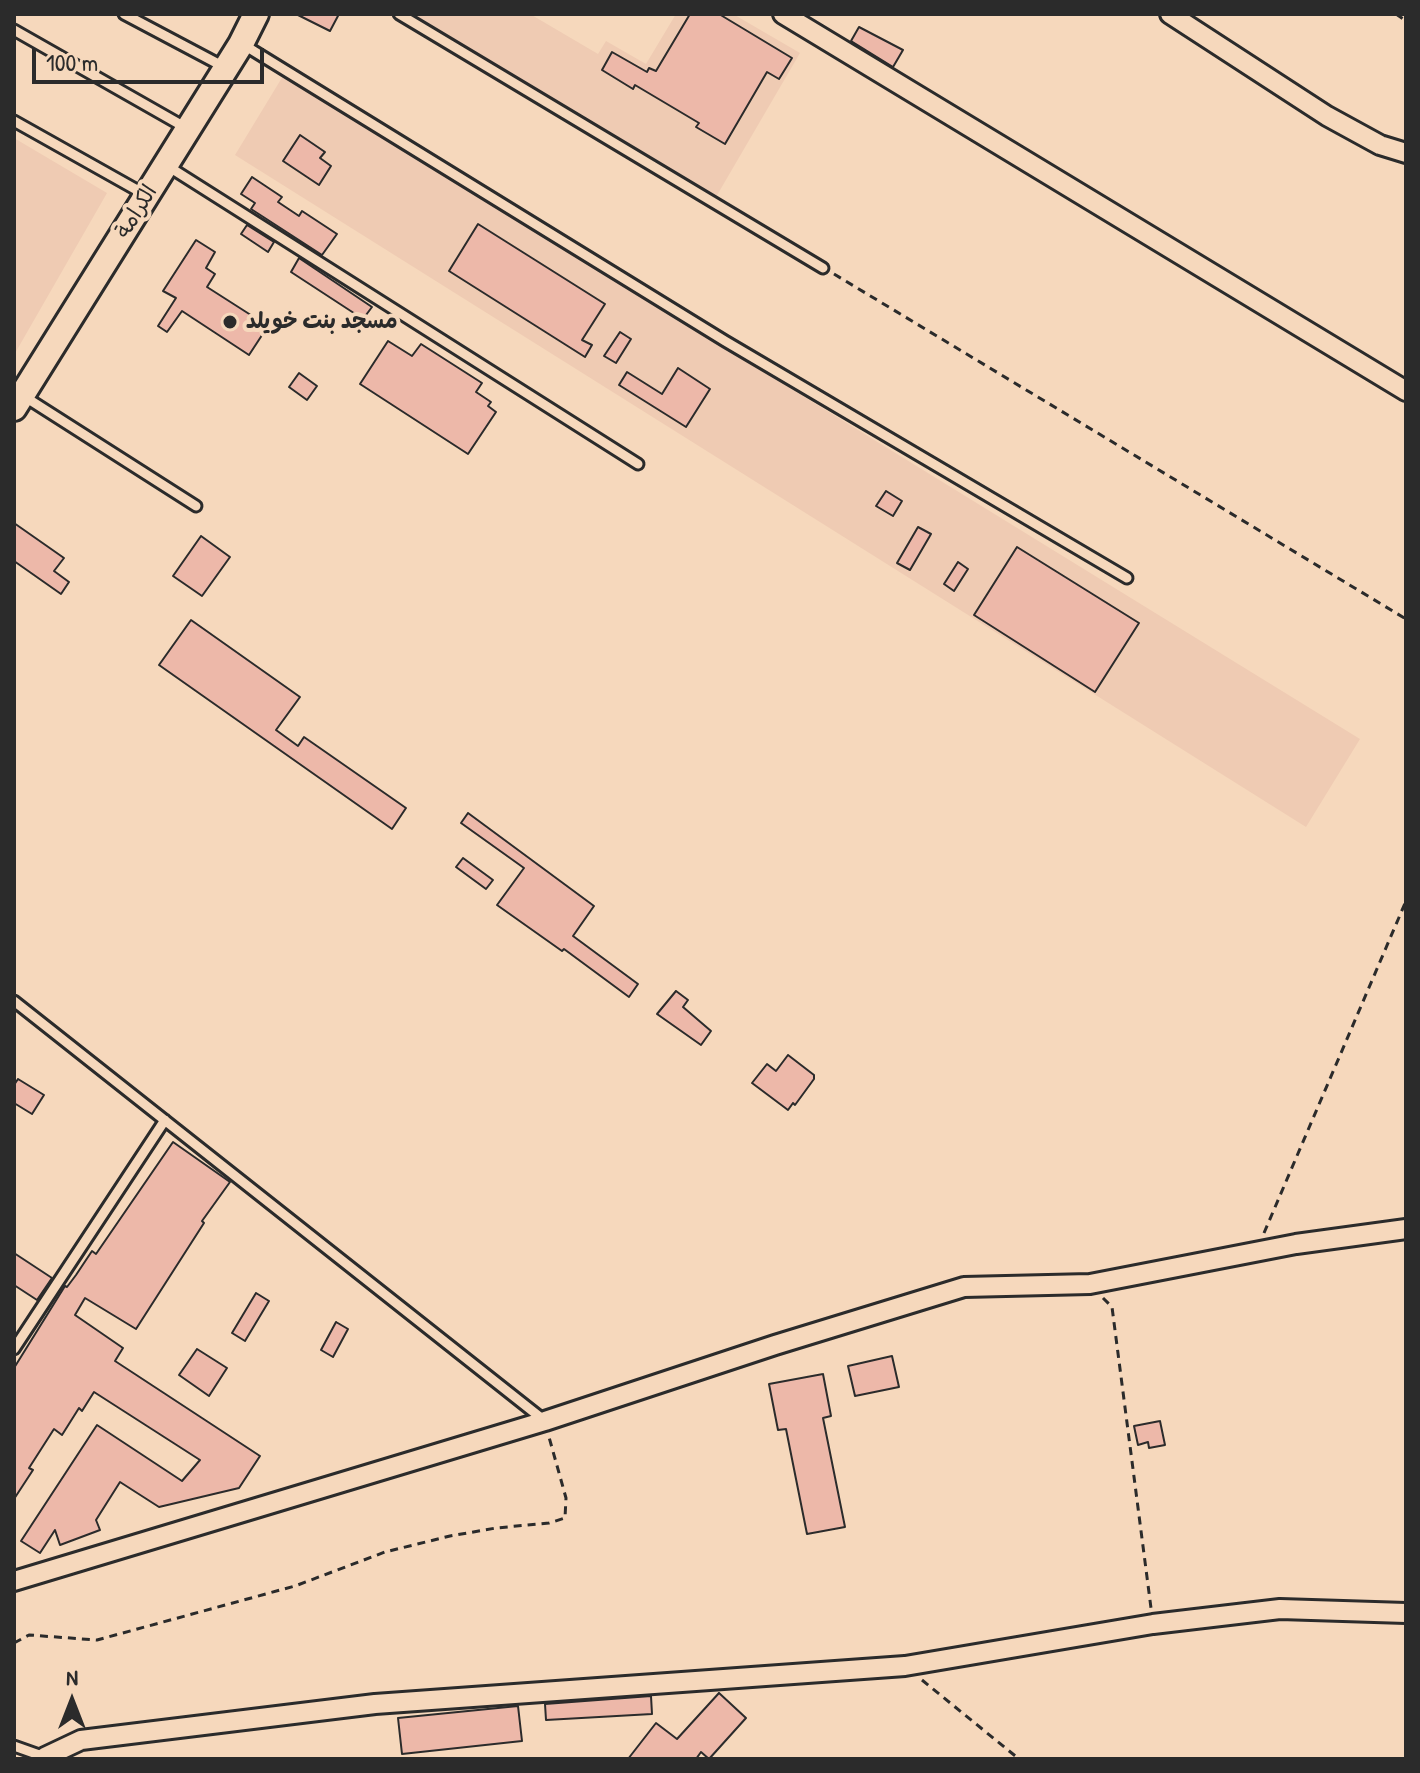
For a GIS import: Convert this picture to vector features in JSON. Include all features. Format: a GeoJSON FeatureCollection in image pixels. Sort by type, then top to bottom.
{"type":"FeatureCollection","features":[{"type":"Feature","properties":{"kind":"main road","name":"الكرامة"},"geometry":{"type":"LineString","coordinates":[[18,402],[241,44],[256,14]]}},
{"type":"Feature","properties":{"kind":"street"},"geometry":{"type":"LineString","coordinates":[[783,14],[1406,391]]}},
{"type":"Feature","properties":{"kind":"street"},"geometry":{"type":"LineString","coordinates":[[1170,14],[1327,116],[1380,145],[1406,153]]}},
{"type":"Feature","properties":{"kind":"street"},"geometry":{"type":"LineString","coordinates":[[14,1581],[545,1421],[964,1287],[1090,1284],[1256,1251],[1406,1229]]}},
{"type":"Feature","properties":{"kind":"street"},"geometry":{"type":"LineString","coordinates":[[47,1758],[81,1740],[375,1704],[905,1666],[1153,1624],[1280,1609],[1406,1613]]}},
{"type":"Feature","properties":{"kind":"lane"},"geometry":{"type":"LineString","coordinates":[[124,14],[226,68]]}},
{"type":"Feature","properties":{"kind":"lane"},"geometry":{"type":"LineString","coordinates":[[399,14],[823,268]]}},
{"type":"Feature","properties":{"kind":"lane"},"geometry":{"type":"LineString","coordinates":[[14,30],[188,129]]}},
{"type":"Feature","properties":{"kind":"lane"},"geometry":{"type":"LineString","coordinates":[[241,44],[725,341],[1127,578]]}},
{"type":"Feature","properties":{"kind":"lane"},"geometry":{"type":"LineString","coordinates":[[14,121],[147,196]]}},
{"type":"Feature","properties":{"kind":"lane"},"geometry":{"type":"LineString","coordinates":[[166,165],[638,464]]}},
{"type":"Feature","properties":{"kind":"lane"},"geometry":{"type":"LineString","coordinates":[[18,402],[196,506]]}},
{"type":"Feature","properties":{"kind":"lane"},"geometry":{"type":"LineString","coordinates":[[14,1001],[545,1421]]}},
{"type":"Feature","properties":{"kind":"lane"},"geometry":{"type":"LineString","coordinates":[[14,1349],[165,1120]]}},
{"type":"Feature","properties":{"kind":"lane"},"geometry":{"type":"LineString","coordinates":[[14,1746],[47,1758]]}},
{"type":"Feature","properties":{"kind":"path"},"geometry":{"type":"LineString","coordinates":[[1396,14],[1406,21]]}},
{"type":"Feature","properties":{"kind":"path"},"geometry":{"type":"LineString","coordinates":[[823,268],[1406,619]]}},
{"type":"Feature","properties":{"kind":"path"},"geometry":{"type":"LineString","coordinates":[[1256,1251],[1406,901]]}},
{"type":"Feature","properties":{"kind":"path"},"geometry":{"type":"LineString","coordinates":[[1090,1284],[1112,1307],[1153,1624]]}},
{"type":"Feature","properties":{"kind":"path"},"geometry":{"type":"LineString","coordinates":[[14,1643],[29,1635],[97,1640],[295,1586],[385,1552],[450,1536],[549,1523],[565,1518],[566,1498],[554,1465],[545,1421]]}},
{"type":"Feature","properties":{"kind":"path"},"geometry":{"type":"LineString","coordinates":[[905,1666],[1019,1759]]}},
{"type":"Feature","properties":{"kind":"shaded area"},"geometry":{"type":"Polygon","coordinates":[[[400,14],[530,14],[598,54],[606,41],[646,64],[676,14],[733,14],[800,53],[716,197],[400,14]]]}},
{"type":"Feature","properties":{"kind":"shaded area"},"geometry":{"type":"Polygon","coordinates":[[[283,76],[1360,739],[1306,827],[235,155],[283,76]]]}},
{"type":"Feature","properties":{"kind":"shaded area"},"geometry":{"type":"Polygon","coordinates":[[[14,138],[107,193],[14,355],[14,138]]]}},
{"type":"Feature","properties":{"kind":"building"},"geometry":{"type":"Polygon","coordinates":[[[296,14],[339,14],[330,31],[296,14]]]}},
{"type":"Feature","properties":{"kind":"building"},"geometry":{"type":"Polygon","coordinates":[[[690,14],[719,14],[792,58],[779,79],[767,72],[725,144],[696,127],[699,123],[635,85],[633,89],[602,70],[612,52],[647,72],[649,68],[656,71],[690,14]]]}},
{"type":"Feature","properties":{"kind":"building"},"geometry":{"type":"Polygon","coordinates":[[[859,27],[903,50],[893,67],[851,41],[859,27]]]}},
{"type":"Feature","properties":{"kind":"building"},"geometry":{"type":"Polygon","coordinates":[[[300,135],[325,152],[320,158],[331,166],[319,185],[283,161],[300,135]]]}},
{"type":"Feature","properties":{"kind":"building"},"geometry":{"type":"Polygon","coordinates":[[[252,177],[282,197],[278,202],[299,216],[302,211],[337,234],[322,255],[251,209],[255,203],[241,194],[252,177]]]}},
{"type":"Feature","properties":{"kind":"building"},"geometry":{"type":"Polygon","coordinates":[[[478,224],[605,304],[582,340],[592,345],[585,357],[449,271],[478,224]]]}},
{"type":"Feature","properties":{"kind":"building"},"geometry":{"type":"Polygon","coordinates":[[[247,225],[274,242],[268,252],[241,234],[247,225]]]}},
{"type":"Feature","properties":{"kind":"building"},"geometry":{"type":"Polygon","coordinates":[[[196,240],[215,252],[206,268],[215,274],[207,287],[268,326],[249,355],[182,311],[167,332],[158,326],[176,298],[163,291],[196,240]]]}},
{"type":"Feature","properties":{"kind":"building"},"geometry":{"type":"Polygon","coordinates":[[[299,258],[372,307],[363,319],[291,272],[299,258]]]}},
{"type":"Feature","properties":{"kind":"building"},"geometry":{"type":"Polygon","coordinates":[[[620,332],[631,339],[616,363],[604,356],[620,332]]]}},
{"type":"Feature","properties":{"kind":"building"},"geometry":{"type":"Polygon","coordinates":[[[388,341],[412,356],[421,344],[482,383],[476,392],[491,402],[488,406],[496,412],[468,454],[360,384],[388,341]]]}},
{"type":"Feature","properties":{"kind":"building"},"geometry":{"type":"Polygon","coordinates":[[[678,368],[710,389],[686,427],[619,385],[627,372],[662,394],[678,368]]]}},
{"type":"Feature","properties":{"kind":"building"},"geometry":{"type":"Polygon","coordinates":[[[299,373],[317,386],[307,400],[289,387],[299,373]]]}},
{"type":"Feature","properties":{"kind":"building"},"geometry":{"type":"Polygon","coordinates":[[[886,491],[902,501],[893,516],[876,506],[886,491]]]}},
{"type":"Feature","properties":{"kind":"building"},"geometry":{"type":"Polygon","coordinates":[[[14,523],[64,558],[54,571],[69,582],[61,594],[14,561],[14,523]]]}},
{"type":"Feature","properties":{"kind":"building"},"geometry":{"type":"Polygon","coordinates":[[[918,527],[931,534],[910,570],[897,563],[918,527]]]}},
{"type":"Feature","properties":{"kind":"building"},"geometry":{"type":"Polygon","coordinates":[[[201,536],[230,557],[202,596],[173,576],[201,536]]]}},
{"type":"Feature","properties":{"kind":"building"},"geometry":{"type":"Polygon","coordinates":[[[1017,547],[1139,623],[1095,692],[974,615],[1017,547]]]}},
{"type":"Feature","properties":{"kind":"building"},"geometry":{"type":"Polygon","coordinates":[[[958,562],[968,569],[954,591],[944,584],[958,562]]]}},
{"type":"Feature","properties":{"kind":"building"},"geometry":{"type":"Polygon","coordinates":[[[191,620],[300,697],[276,730],[298,746],[304,737],[406,808],[392,829],[159,665],[191,620]]]}},
{"type":"Feature","properties":{"kind":"building"},"geometry":{"type":"Polygon","coordinates":[[[468,813],[594,906],[573,936],[638,984],[629,997],[497,905],[524,868],[461,823],[468,813]]]}},
{"type":"Feature","properties":{"kind":"building"},"geometry":{"type":"Polygon","coordinates":[[[463,858],[493,880],[486,889],[456,867],[463,858]]]}},
{"type":"Feature","properties":{"kind":"building"},"geometry":{"type":"Polygon","coordinates":[[[676,991],[688,1000],[683,1007],[711,1031],[701,1045],[657,1014],[676,991]]]}},
{"type":"Feature","properties":{"kind":"building"},"geometry":{"type":"Polygon","coordinates":[[[788,1055],[814,1075],[814,1079],[788,1110],[752,1083],[767,1064],[776,1071],[788,1055]]]}},
{"type":"Feature","properties":{"kind":"building"},"geometry":{"type":"Polygon","coordinates":[[[18,1079],[44,1095],[32,1114],[14,1103],[14,1085],[18,1079]]]}},
{"type":"Feature","properties":{"kind":"building"},"geometry":{"type":"Polygon","coordinates":[[[173,1142],[230,1182],[202,1221],[204,1223],[136,1329],[85,1298],[75,1315],[123,1348],[115,1361],[260,1456],[239,1488],[159,1507],[120,1482],[96,1520],[100,1530],[60,1545],[55,1530],[40,1553],[21,1541],[97,1425],[182,1481],[200,1460],[94,1392],[82,1411],[79,1408],[62,1435],[54,1429],[14,1499],[14,1368],[65,1286],[92,1251],[96,1254],[173,1142]]]}},
{"type":"Feature","properties":{"kind":"building"},"geometry":{"type":"Polygon","coordinates":[[[14,1253],[52,1278],[37,1300],[14,1285],[14,1253]]]}},
{"type":"Feature","properties":{"kind":"building"},"geometry":{"type":"Polygon","coordinates":[[[256,1293],[269,1301],[245,1341],[232,1333],[256,1293]]]}},
{"type":"Feature","properties":{"kind":"building"},"geometry":{"type":"Polygon","coordinates":[[[336,1322],[348,1329],[333,1357],[321,1350],[336,1322]]]}},
{"type":"Feature","properties":{"kind":"building"},"geometry":{"type":"Polygon","coordinates":[[[197,1349],[227,1368],[209,1396],[179,1375],[197,1349]]]}},
{"type":"Feature","properties":{"kind":"building"},"geometry":{"type":"Polygon","coordinates":[[[892,1356],[899,1387],[855,1396],[848,1366],[892,1356]]]}},
{"type":"Feature","properties":{"kind":"building"},"geometry":{"type":"Polygon","coordinates":[[[823,1374],[831,1416],[823,1418],[845,1527],[807,1534],[786,1429],[778,1430],[769,1384],[823,1374]]]}},
{"type":"Feature","properties":{"kind":"building"},"geometry":{"type":"Polygon","coordinates":[[[1160,1421],[1165,1445],[1149,1448],[1148,1442],[1138,1445],[1134,1426],[1160,1421]]]}},
{"type":"Feature","properties":{"kind":"building"},"geometry":{"type":"Polygon","coordinates":[[[719,1693],[746,1718],[709,1759],[701,1752],[696,1759],[628,1759],[656,1723],[677,1739],[719,1693]]]}},
{"type":"Feature","properties":{"kind":"building"},"geometry":{"type":"Polygon","coordinates":[[[651,1696],[652,1714],[546,1720],[545,1704],[651,1696]]]}},
{"type":"Feature","properties":{"kind":"building"},"geometry":{"type":"Polygon","coordinates":[[[518,1706],[522,1741],[402,1754],[398,1718],[518,1706]]]}},
{"type":"Feature","properties":{"kind":"place","name":"مسجد بنت خويلد"},"geometry":{"type":"Point","coordinates":[230,322]}}]}
